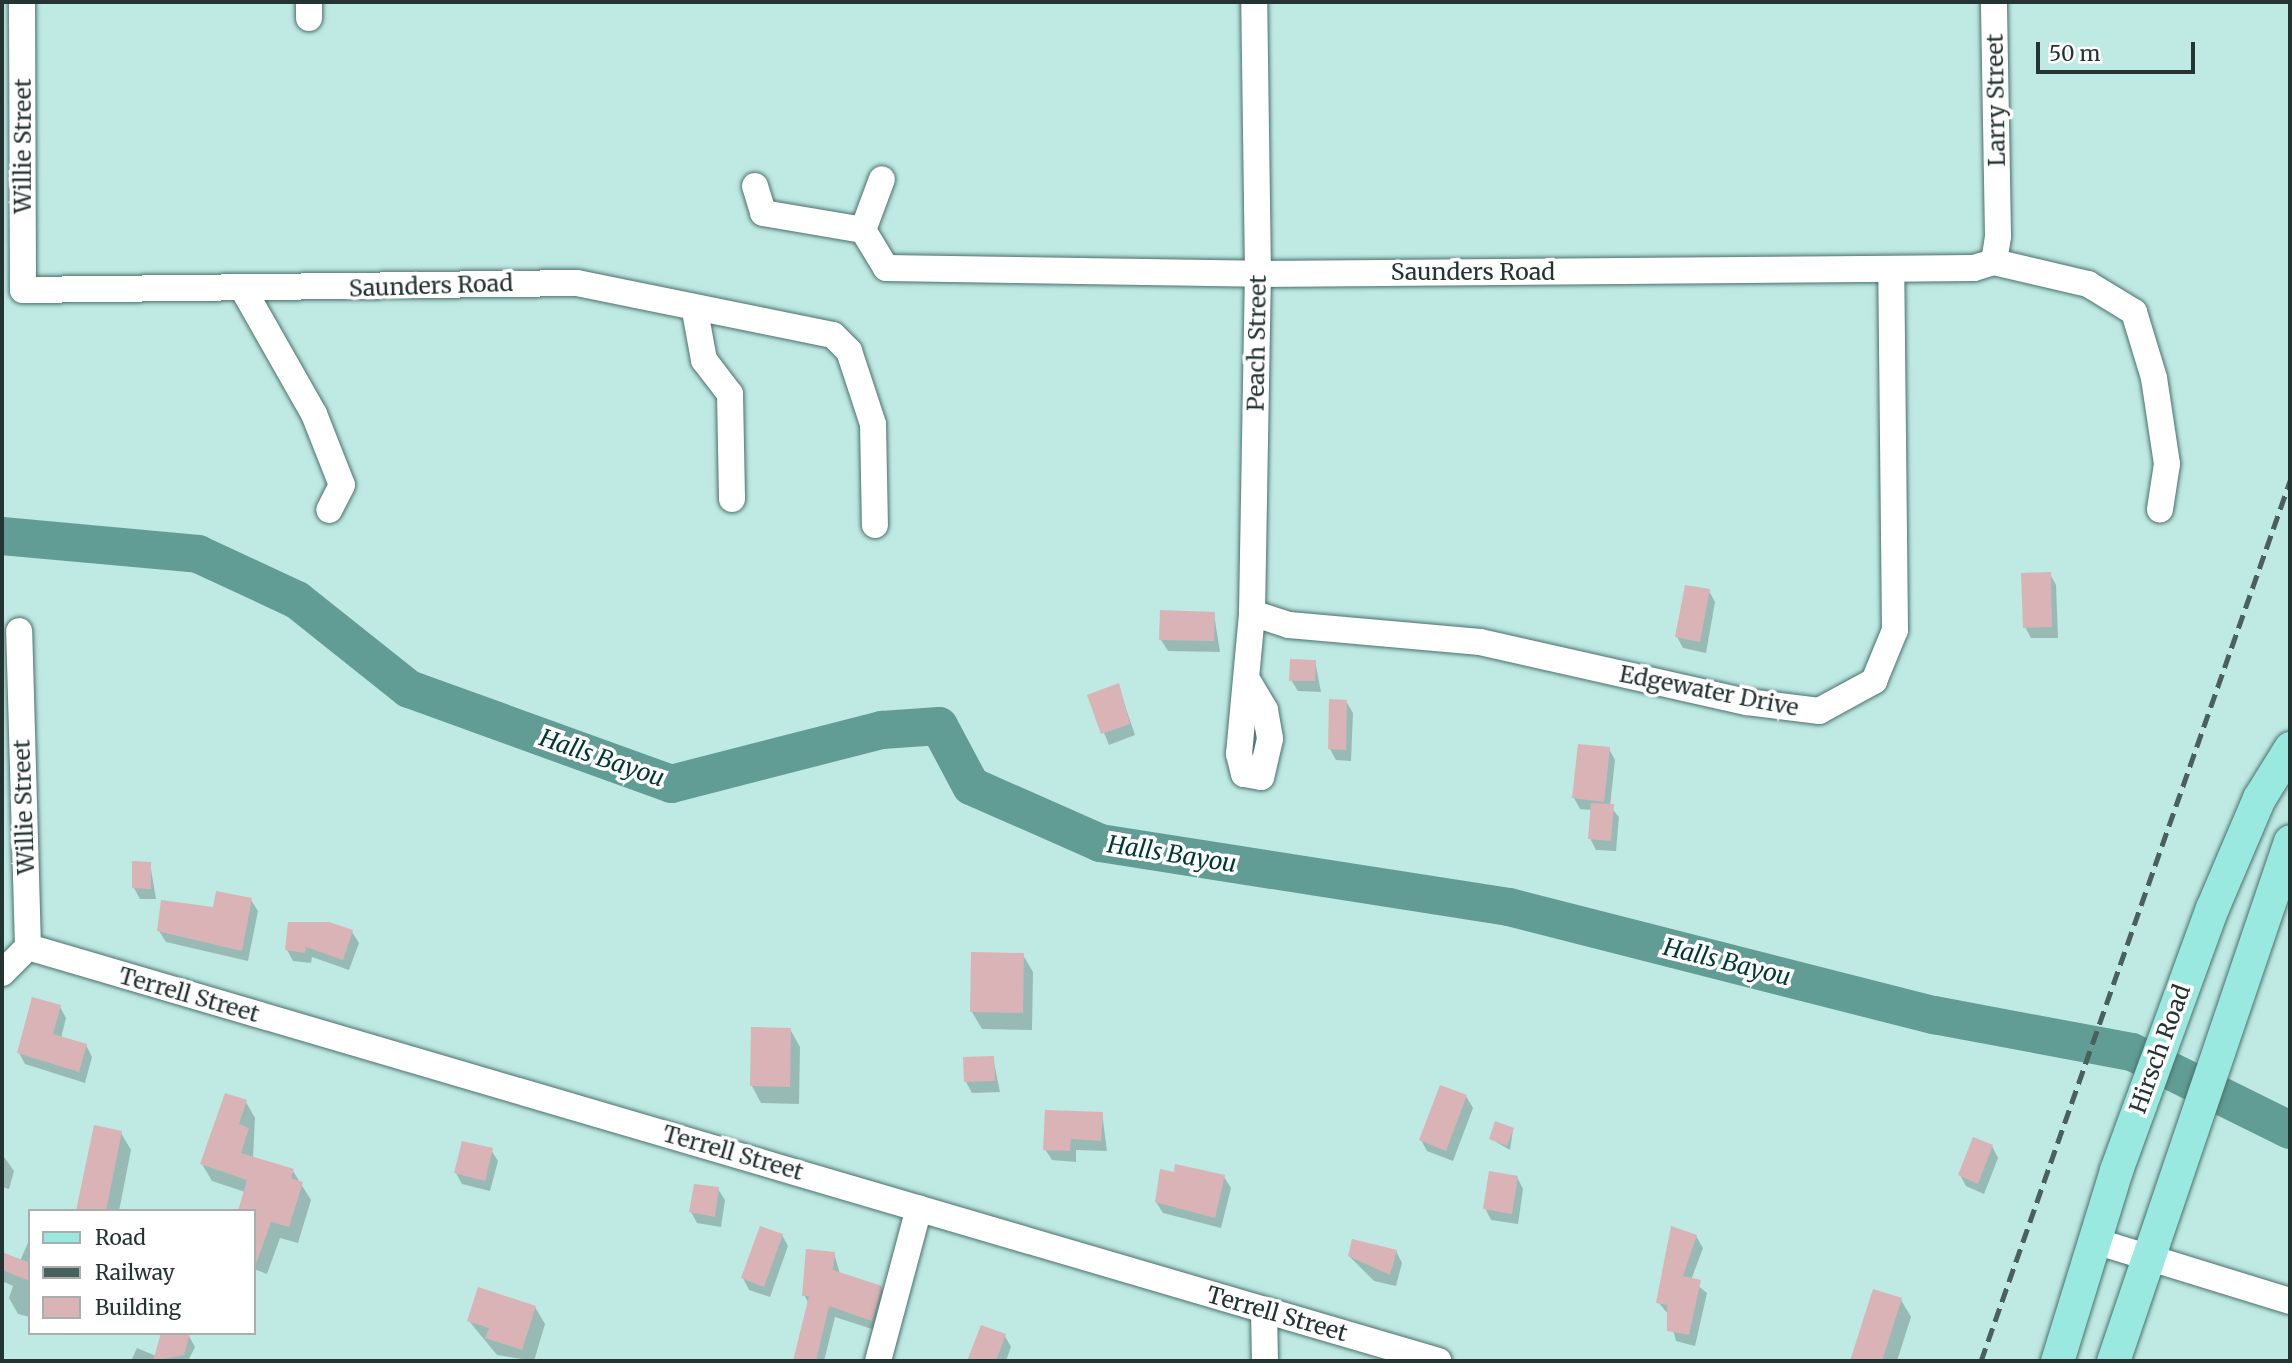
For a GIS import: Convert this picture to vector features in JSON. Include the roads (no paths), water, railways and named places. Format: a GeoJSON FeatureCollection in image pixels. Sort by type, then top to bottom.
{"type":"FeatureCollection","features":[{"type":"Feature","properties":{"kind":"main road","name":"Hirsch Road"},"geometry":{"type":"LineString","coordinates":[[2057,1361],[2116,1170],[2174,1012],[2259,798],[2290,748]]}},
{"type":"Feature","properties":{"kind":"main road"},"geometry":{"type":"LineString","coordinates":[[2113,1361],[2229,1033],[2290,841]]}},
{"type":"Feature","properties":{"kind":"street","name":"Willie Street"},"geometry":{"type":"LineString","coordinates":[[22,2],[23,290]]}},
{"type":"Feature","properties":{"kind":"street","name":"Peach Street"},"geometry":{"type":"LineString","coordinates":[[1249,683],[1258,274],[1254,2]]}},
{"type":"Feature","properties":{"kind":"street","name":"Larry Street"},"geometry":{"type":"LineString","coordinates":[[1994,2],[1997,198],[1994,262]]}},
{"type":"Feature","properties":{"kind":"street"},"geometry":{"type":"LineString","coordinates":[[755,186],[763,213],[863,230],[882,179]]}},
{"type":"Feature","properties":{"kind":"street","name":"Saunders Road"},"geometry":{"type":"LineString","coordinates":[[863,230],[886,268],[1258,274],[1974,268],[1994,262]]}},
{"type":"Feature","properties":{"kind":"street"},"geometry":{"type":"LineString","coordinates":[[1994,262],[2088,284],[2134,312],[2154,378],[2167,464],[2160,509]]}},
{"type":"Feature","properties":{"kind":"street","name":"Edgewater Drive"},"geometry":{"type":"LineString","coordinates":[[1252,613],[1289,625],[1480,642],[1747,702],[1819,711],[1874,681],[1895,630],[1891,269]]}},
{"type":"Feature","properties":{"kind":"street","name":"Saunders Road"},"geometry":{"type":"LineString","coordinates":[[23,290],[576,283],[695,311],[833,335],[849,351],[873,424],[875,525]]}},
{"type":"Feature","properties":{"kind":"street"},"geometry":{"type":"LineString","coordinates":[[243,289],[314,414],[342,485],[330,510]]}},
{"type":"Feature","properties":{"kind":"street"},"geometry":{"type":"LineString","coordinates":[[695,311],[704,360],[730,394],[732,499]]}},
{"type":"Feature","properties":{"kind":"street","name":"Willie Street"},"geometry":{"type":"LineString","coordinates":[[19,631],[28,947]]}},
{"type":"Feature","properties":{"kind":"street"},"geometry":{"type":"LineString","coordinates":[[2,973],[28,947]]}},
{"type":"Feature","properties":{"kind":"street","name":"Terrell Street"},"geometry":{"type":"LineString","coordinates":[[28,947],[1438,1361]]}},
{"type":"Feature","properties":{"kind":"street"},"geometry":{"type":"LineString","coordinates":[[878,1361],[919,1208]]}},
{"type":"Feature","properties":{"kind":"street"},"geometry":{"type":"LineString","coordinates":[[2095,1241],[2290,1301]]}},
{"type":"Feature","properties":{"kind":"street"},"geometry":{"type":"LineString","coordinates":[[1265,1310],[1265,1361]]}},
{"type":"Feature","properties":{"kind":"waterway","name":"Halls Bayou"},"geometry":{"type":"LineString","coordinates":[[2,536],[198,554],[297,600],[409,689],[671,784],[882,730],[939,726],[971,786],[1100,843],[1509,907],[1934,1015],[2132,1052],[2290,1130]]}},
{"type":"Feature","properties":{"kind":"railway"},"geometry":{"type":"LineString","coordinates":[[1981,1361],[2290,481]]}}]}
